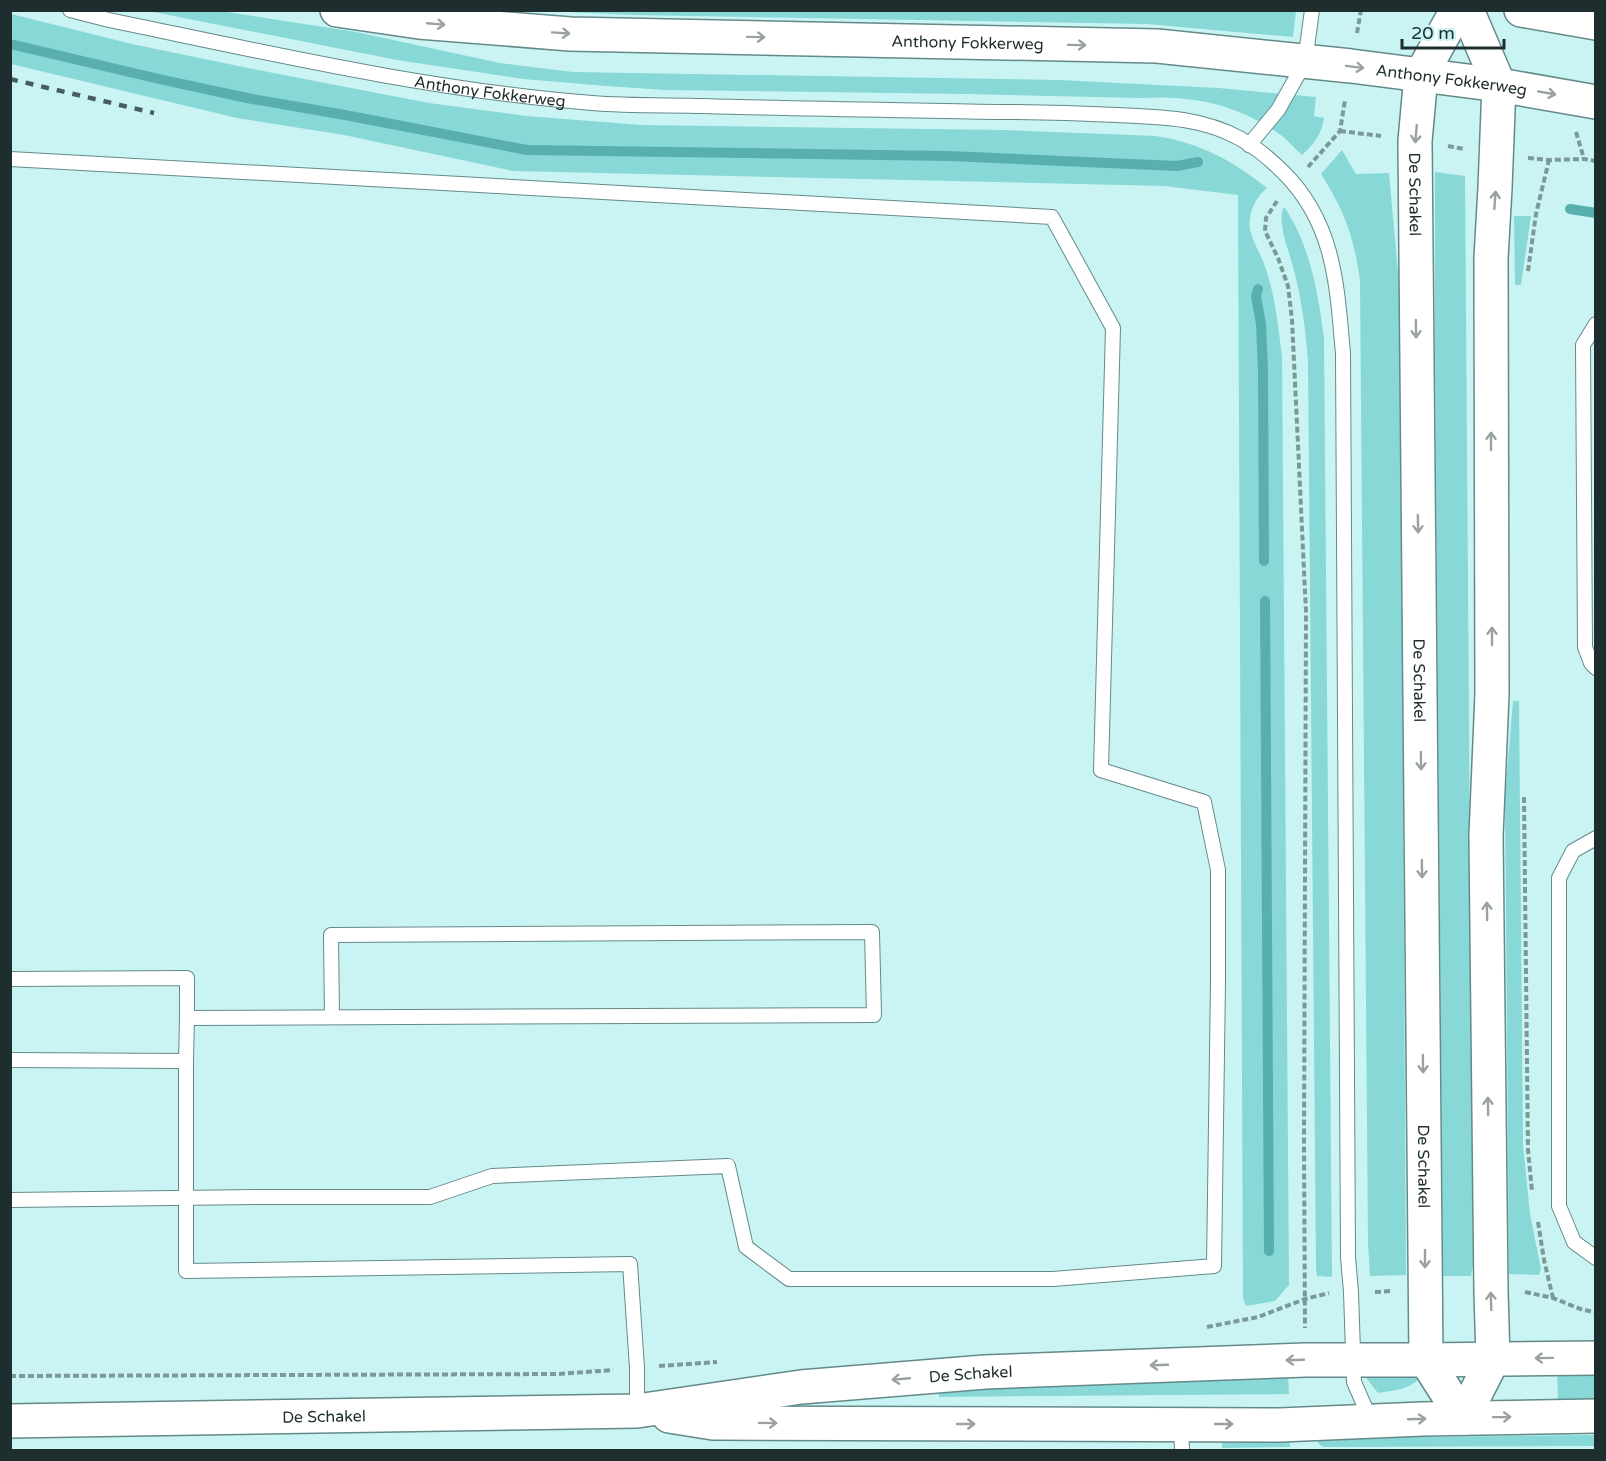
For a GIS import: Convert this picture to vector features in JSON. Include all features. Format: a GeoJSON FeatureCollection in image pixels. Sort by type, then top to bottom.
{"type":"FeatureCollection","features":[{"type":"Feature","properties":{"kind":"street","name":"Anthony Fokkerweg"},"geometry":{"type":"LineString","coordinates":[[337,10],[419,22],[570,34],[1157,46],[1351,66],[1499,85],[1596,102]]}},
{"type":"Feature","properties":{"kind":"street","name":"De Schakel"},"geometry":{"type":"LineString","coordinates":[[1426,1360],[1415,141],[1421,75],[1457,10]]}},
{"type":"Feature","properties":{"kind":"street"},"geometry":{"type":"LineString","coordinates":[[1463,1418],[1493,1359],[1486,836],[1492,694],[1491,258],[1499,85],[1467,10]]}},
{"type":"Feature","properties":{"kind":"street"},"geometry":{"type":"LineString","coordinates":[[1521,10],[1596,23]]}},
{"type":"Feature","properties":{"kind":"street","name":"De Schakel"},"geometry":{"type":"LineString","coordinates":[[10,1421],[637,1411],[801,1387],[985,1372],[1305,1360],[1596,1358]]}},
{"type":"Feature","properties":{"kind":"street"},"geometry":{"type":"LineString","coordinates":[[1426,1360],[1463,1418]]}},
{"type":"Feature","properties":{"kind":"street","name":"De Schakel"},"geometry":{"type":"LineString","coordinates":[[637,1411],[713,1423],[823,1424],[1181,1437],[1280,1425],[1596,1416]]}},
{"type":"Feature","properties":{"kind":"lane","name":"Anthony Fokkerweg"},"geometry":{"type":"LineString","coordinates":[[70,10],[335,66],[472,90],[594,103],[1060,112],[1190,120],[1212,126],[1238,138],[1273,163],[1293,182],[1319,222],[1329,246],[1338,293],[1343,354],[1348,1245],[1351,1292]]}},
{"type":"Feature","properties":{"kind":"lane"},"geometry":{"type":"LineString","coordinates":[[1249,145],[1278,110],[1305,62],[1312,10]]}},
{"type":"Feature","properties":{"kind":"lane"},"geometry":{"type":"LineString","coordinates":[[10,159],[1052,217],[1113,328],[1101,770],[1204,802],[1218,870],[1214,1266],[1053,1279],[789,1279],[746,1247],[728,1166],[492,1176],[430,1197],[10,1200]]}},
{"type":"Feature","properties":{"kind":"lane"},"geometry":{"type":"LineString","coordinates":[[1596,324],[1583,345],[1585,647],[1591,663],[1596,668]]}},
{"type":"Feature","properties":{"kind":"lane"},"geometry":{"type":"LineString","coordinates":[[1596,838],[1574,851],[1559,878],[1559,1206],[1574,1242],[1596,1258]]}},
{"type":"Feature","properties":{"kind":"lane"},"geometry":{"type":"LineString","coordinates":[[187,1018],[874,1015],[872,932],[331,935],[332,1017]]}},
{"type":"Feature","properties":{"kind":"lane"},"geometry":{"type":"LineString","coordinates":[[10,979],[187,978],[186,1271],[630,1264],[637,1368],[637,1411]]}},
{"type":"Feature","properties":{"kind":"lane"},"geometry":{"type":"LineString","coordinates":[[10,1060],[186,1061]]}},
{"type":"Feature","properties":{"kind":"lane"},"geometry":{"type":"LineString","coordinates":[[1351,1292],[1354,1382],[1371,1421]]}},
{"type":"Feature","properties":{"kind":"path"},"geometry":{"type":"LineString","coordinates":[[1584,159],[1596,161]]}},
{"type":"Feature","properties":{"kind":"path"},"geometry":{"type":"LineString","coordinates":[[1288,286],[1294,349],[1306,612],[1305,1360]]}},
{"type":"Feature","properties":{"kind":"path"},"geometry":{"type":"LineString","coordinates":[[1258,1317],[1326,1293],[1351,1292]]}},
{"type":"Feature","properties":{"kind":"shaded area"},"geometry":{"type":"Polygon","coordinates":[[[1296,10],[1293,37],[1147,24],[633,15],[547,11],[1296,10]]]}},
{"type":"Feature","properties":{"kind":"shaded area"},"geometry":{"type":"Polygon","coordinates":[[[148,11],[221,11],[356,32],[500,63],[573,72],[1059,80],[1219,88],[1316,97],[1314,116],[1324,118],[1317,138],[1302,155],[1281,135],[1262,123],[1229,108],[1195,100],[1160,97],[664,90],[523,79],[397,60],[148,11]]]}},
{"type":"Feature","properties":{"kind":"shaded area"},"geometry":{"type":"Polygon","coordinates":[[[11,14],[132,44],[248,68],[429,103],[526,116],[642,125],[1004,130],[1156,136],[1187,143],[1215,154],[1267,188],[1253,206],[1250,229],[1271,286],[1282,356],[1289,1285],[1275,1301],[1246,1306],[1243,1298],[1238,195],[1165,186],[513,171],[344,135],[237,118],[11,64],[11,14]]]}},
{"type":"Feature","properties":{"kind":"shaded area"},"geometry":{"type":"Polygon","coordinates":[[[1342,150],[1356,174],[1389,173],[1400,294],[1406,1275],[1370,1276],[1368,1243],[1360,281],[1355,251],[1347,225],[1321,174],[1342,150]]]}},
{"type":"Feature","properties":{"kind":"shaded area"},"geometry":{"type":"Polygon","coordinates":[[[1435,172],[1465,176],[1473,1265],[1471,1276],[1443,1276],[1435,172]]]}},
{"type":"Feature","properties":{"kind":"shaded area"},"geometry":{"type":"Polygon","coordinates":[[[1284,207],[1293,221],[1312,270],[1324,338],[1332,1277],[1317,1276],[1316,1268],[1308,362],[1300,296],[1283,231],[1281,218],[1284,207]]]}},
{"type":"Feature","properties":{"kind":"shaded area"},"geometry":{"type":"Polygon","coordinates":[[[1514,216],[1531,216],[1521,285],[1515,285],[1514,216]]]}},
{"type":"Feature","properties":{"kind":"shaded area"},"geometry":{"type":"Polygon","coordinates":[[[1513,701],[1519,701],[1523,1145],[1530,1214],[1541,1269],[1539,1275],[1509,1274],[1505,796],[1513,701]]]}},
{"type":"Feature","properties":{"kind":"shaded area"},"geometry":{"type":"Polygon","coordinates":[[[1557,1369],[1595,1369],[1595,1399],[1558,1399],[1557,1369]]]}},
{"type":"Feature","properties":{"kind":"shaded area"},"geometry":{"type":"Polygon","coordinates":[[[1288,1372],[1289,1394],[939,1397],[939,1390],[1288,1372]]]}},
{"type":"Feature","properties":{"kind":"shaded area"},"geometry":{"type":"Polygon","coordinates":[[[1363,1374],[1420,1376],[1408,1387],[1378,1393],[1363,1374]]]}},
{"type":"Feature","properties":{"kind":"shaded area"},"geometry":{"type":"Polygon","coordinates":[[[1222,1431],[1289,1431],[1290,1447],[1222,1448],[1222,1431]]]}},
{"type":"Feature","properties":{"kind":"shaded area"},"geometry":{"type":"Polygon","coordinates":[[[1316,1431],[1383,1431],[1432,1437],[1595,1435],[1595,1446],[1324,1447],[1318,1442],[1316,1431]]]}},
{"type":"Feature","properties":{"kind":"waterway"},"geometry":{"type":"LineString","coordinates":[[10,44],[247,98],[527,150],[949,156],[1177,166],[1198,162]]}},
{"type":"Feature","properties":{"kind":"waterway"},"geometry":{"type":"LineString","coordinates":[[1570,209],[1596,213]]}},
{"type":"Feature","properties":{"kind":"waterway"},"geometry":{"type":"LineString","coordinates":[[1258,289],[1256,296],[1261,324],[1263,371],[1264,561]]}},
{"type":"Feature","properties":{"kind":"waterway"},"geometry":{"type":"LineString","coordinates":[[1265,601],[1269,1251]]}},
{"type":"Feature","properties":{"kind":"railway"},"geometry":{"type":"LineString","coordinates":[[10,79],[154,113]]}}]}
